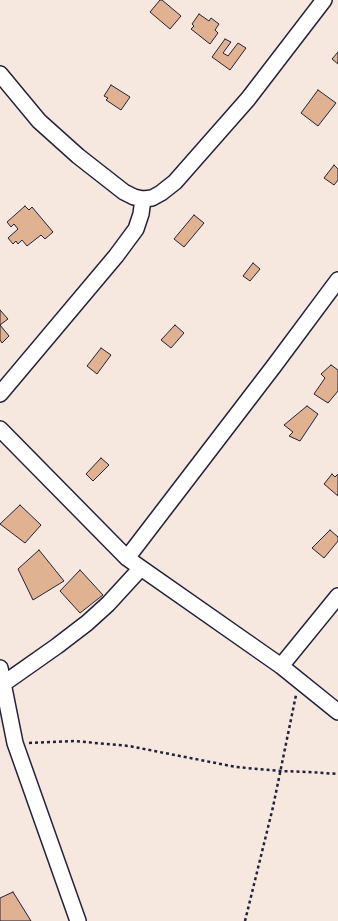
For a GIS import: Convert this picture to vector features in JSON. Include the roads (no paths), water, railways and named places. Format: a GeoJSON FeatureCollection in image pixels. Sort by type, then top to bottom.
{"type":"FeatureCollection","features":[{"type":"Feature","properties":{"kind":"street"},"geometry":{"type":"LineString","coordinates":[[3,85],[39,121],[78,156],[124,192],[134,197],[143,199],[152,198],[175,182],[248,99],[324,0]]}},
{"type":"Feature","properties":{"kind":"street"},"geometry":{"type":"LineString","coordinates":[[0,394],[116,256],[136,229],[142,214],[143,199]]}},
{"type":"Feature","properties":{"kind":"street"},"geometry":{"type":"LineString","coordinates":[[127,558],[338,280]]}},
{"type":"Feature","properties":{"kind":"street"},"geometry":{"type":"LineString","coordinates":[[0,429],[127,558],[281,666],[338,712]]}},
{"type":"Feature","properties":{"kind":"street"},"geometry":{"type":"LineString","coordinates":[[3,684],[87,623],[108,604],[140,568]]}},
{"type":"Feature","properties":{"kind":"street"},"geometry":{"type":"LineString","coordinates":[[281,666],[338,596]]}},
{"type":"Feature","properties":{"kind":"street"},"geometry":{"type":"LineString","coordinates":[[0,668],[15,743],[78,921]]}}]}
